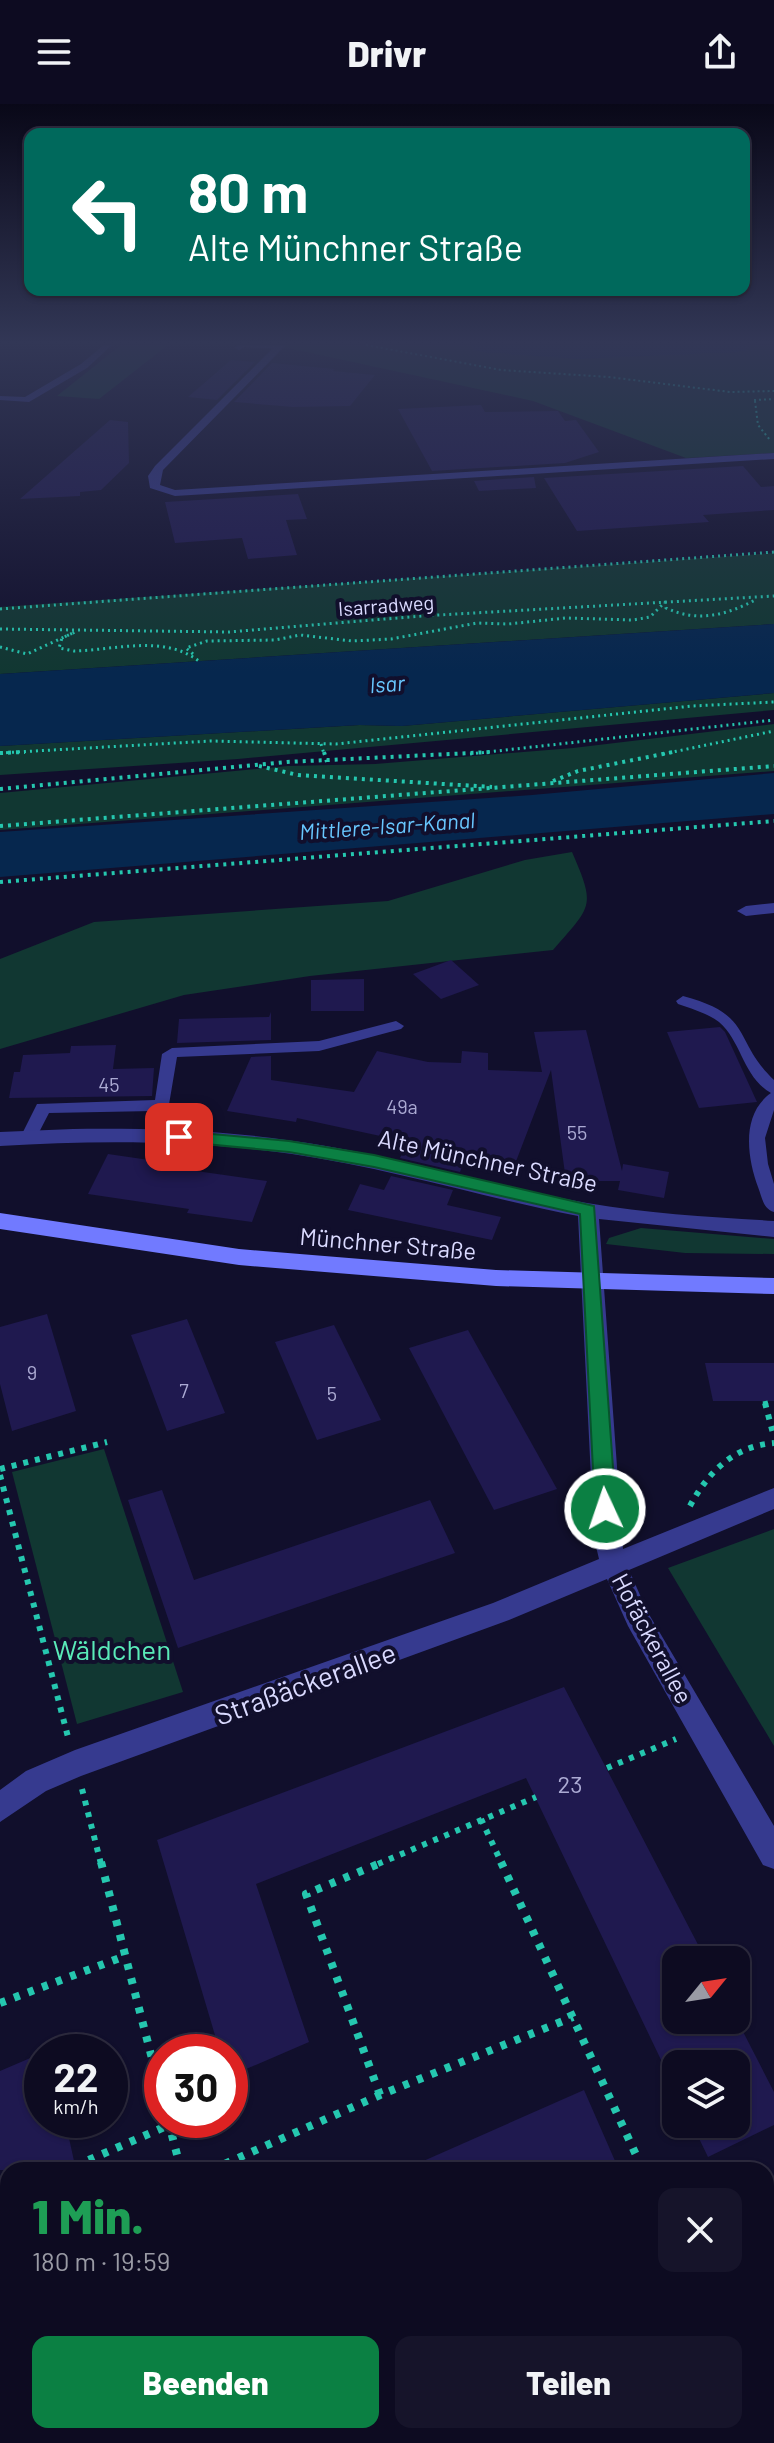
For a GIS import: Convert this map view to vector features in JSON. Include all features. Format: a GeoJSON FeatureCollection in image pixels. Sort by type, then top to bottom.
{"type":"FeatureCollection","features":[{"type":"Feature","properties":{"kind":"main road","name":"Münchner Straße"},"geometry":{"type":"LineString","coordinates":[[0,1221],[239,1257],[496,1278],[774,1286]]}},
{"type":"Feature","properties":{"kind":"street"},"geometry":{"type":"LineString","coordinates":[[173,454],[159,468],[154,486],[175,493],[768,457]]}},
{"type":"Feature","properties":{"kind":"street"},"geometry":{"type":"LineString","coordinates":[[746,911],[774,908]]}},
{"type":"Feature","properties":{"kind":"street","name":"Alte Münchner Straße"},"geometry":{"type":"LineString","coordinates":[[0,1139],[157,1136],[318,1151],[588,1210],[774,1229]]}},
{"type":"Feature","properties":{"kind":"street","name":"Hofäckerallee"},"geometry":{"type":"LineString","coordinates":[[588,1210],[607,1538],[613,1563],[637,1618],[774,1854]]}},
{"type":"Feature","properties":{"kind":"street","name":"Straßäckerallee"},"geometry":{"type":"LineString","coordinates":[[0,1808],[36,1781],[75,1764],[486,1617],[774,1498]]}},
{"type":"Feature","properties":{"kind":"lane"},"geometry":{"type":"LineString","coordinates":[[683,1001],[708,1007],[729,1020],[760,1078],[774,1089]]}},
{"type":"Feature","properties":{"kind":"lane"},"geometry":{"type":"LineString","coordinates":[[157,1136],[170,1054],[177,1051],[319,1046],[396,1026]]}},
{"type":"Feature","properties":{"kind":"lane"},"geometry":{"type":"LineString","coordinates":[[774,1098],[763,1114],[756,1148],[757,1162],[774,1206]]}},
{"type":"Feature","properties":{"kind":"lane"},"geometry":{"type":"LineString","coordinates":[[28,1138],[43,1108],[162,1105]]}},
{"type":"Feature","properties":{"kind":"path"},"geometry":{"type":"LineString","coordinates":[[0,609],[774,552]]}},
{"type":"Feature","properties":{"kind":"path"},"geometry":{"type":"LineString","coordinates":[[665,602],[666,608],[686,618],[736,610],[760,597]]}},
{"type":"Feature","properties":{"kind":"path","name":"Isarradweg"},"geometry":{"type":"LineString","coordinates":[[0,629],[229,632],[421,616],[774,598]]}},
{"type":"Feature","properties":{"kind":"path"},"geometry":{"type":"LineString","coordinates":[[200,662],[186,648],[207,641],[275,640],[300,635],[352,641],[391,639],[461,624],[508,624],[566,618],[633,620],[650,617],[665,602]]}},
{"type":"Feature","properties":{"kind":"path"},"geometry":{"type":"LineString","coordinates":[[75,632],[62,638],[59,648],[94,650],[139,643],[193,654]]}},
{"type":"Feature","properties":{"kind":"path"},"geometry":{"type":"LineString","coordinates":[[0,647],[27,654],[75,632]]}},
{"type":"Feature","properties":{"kind":"path"},"geometry":{"type":"LineString","coordinates":[[0,753],[211,741],[320,743],[683,707],[774,702]]}},
{"type":"Feature","properties":{"kind":"path"},"geometry":{"type":"LineString","coordinates":[[0,789],[258,766],[560,745],[774,720]]}},
{"type":"Feature","properties":{"kind":"path"},"geometry":{"type":"LineString","coordinates":[[546,784],[578,771],[774,731]]}},
{"type":"Feature","properties":{"kind":"path"},"geometry":{"type":"LineString","coordinates":[[320,743],[327,762]]}},
{"type":"Feature","properties":{"kind":"path"},"geometry":{"type":"LineString","coordinates":[[258,766],[298,775],[495,788]]}},
{"type":"Feature","properties":{"kind":"path"},"geometry":{"type":"LineString","coordinates":[[0,826],[774,766]]}},
{"type":"Feature","properties":{"kind":"path"},"geometry":{"type":"LineString","coordinates":[[0,882],[774,821]]}},
{"type":"Feature","properties":{"kind":"path"},"geometry":{"type":"LineString","coordinates":[[765,1401],[774,1437]]}},
{"type":"Feature","properties":{"kind":"path"},"geometry":{"type":"LineString","coordinates":[[0,1469],[107,1442]]}},
{"type":"Feature","properties":{"kind":"path"},"geometry":{"type":"LineString","coordinates":[[681,1535],[683,1522],[707,1475],[742,1452],[774,1443]]}},
{"type":"Feature","properties":{"kind":"path"},"geometry":{"type":"LineString","coordinates":[[607,1768],[702,1727]]}},
{"type":"Feature","properties":{"kind":"path"},"geometry":{"type":"LineString","coordinates":[[380,2095],[306,1894],[536,1797]]}},
{"type":"Feature","properties":{"kind":"path"},"geometry":{"type":"LineString","coordinates":[[481,1819],[639,2162]]}},
{"type":"Feature","properties":{"kind":"path"},"geometry":{"type":"LineString","coordinates":[[0,2003],[125,1956]]}},
{"type":"Feature","properties":{"kind":"path"},"geometry":{"type":"LineString","coordinates":[[229,2162],[380,2095],[573,2017]]}},
{"type":"Feature","properties":{"kind":"path"},"geometry":{"type":"LineString","coordinates":[[83,2162],[144,2133]]}},
{"type":"Feature","properties":{"kind":"path"},"geometry":{"type":"LineString","coordinates":[[172,2138],[179,2162]]}},
{"type":"Feature","properties":{"kind":"green space"},"geometry":{"type":"Polygon","coordinates":[[[676,454],[754,454],[686,458],[676,454]]]}},
{"type":"Feature","properties":{"kind":"green space"},"geometry":{"type":"Polygon","coordinates":[[[774,553],[774,624],[0,674],[0,607],[774,553]]]}},
{"type":"Feature","properties":{"kind":"green space"},"geometry":{"type":"Polygon","coordinates":[[[774,693],[774,710],[238,759],[0,775],[0,746],[360,725],[402,726],[774,693]]]}},
{"type":"Feature","properties":{"kind":"green space"},"geometry":{"type":"Polygon","coordinates":[[[774,724],[774,771],[0,830],[0,793],[288,766],[375,764],[573,748],[774,724]]]}},
{"type":"Feature","properties":{"kind":"green space"},"geometry":{"type":"Polygon","coordinates":[[[572,852],[585,884],[586,905],[576,923],[553,950],[310,976],[184,995],[0,1049],[0,959],[94,922],[388,901],[525,860],[572,852]]]}},
{"type":"Feature","properties":{"kind":"green space"},"geometry":{"type":"Polygon","coordinates":[[[641,1228],[774,1239],[774,1254],[685,1253],[606,1244],[609,1238],[641,1228]]]}},
{"type":"Feature","properties":{"kind":"green space","name":"Wäldchen"},"geometry":{"type":"Polygon","coordinates":[[[104,1449],[183,1692],[77,1724],[12,1472],[104,1449]]]}},
{"type":"Feature","properties":{"kind":"green space"},"geometry":{"type":"Polygon","coordinates":[[[774,1529],[774,1746],[668,1568],[774,1529]]]}},
{"type":"Feature","properties":{"kind":"water","name":"Isar"},"geometry":{"type":"Polygon","coordinates":[[[774,624],[774,693],[402,726],[359,725],[0,746],[0,674],[774,624]]]}},
{"type":"Feature","properties":{"kind":"water","name":"Mittlere-Isar-Kanal"},"geometry":{"type":"Polygon","coordinates":[[[774,773],[774,814],[0,877],[0,832],[532,795],[774,773]]]}},
{"type":"Feature","properties":{"kind":"building"},"geometry":{"type":"Polygon","coordinates":[[[71,454],[129,454],[129,463],[101,490],[80,492],[80,496],[20,499],[71,454]]]}},
{"type":"Feature","properties":{"kind":"building"},"geometry":{"type":"Polygon","coordinates":[[[423,454],[592,454],[565,463],[432,471],[423,454]]]}},
{"type":"Feature","properties":{"kind":"building"},"geometry":{"type":"Polygon","coordinates":[[[743,466],[761,487],[774,486],[774,510],[703,515],[709,522],[577,531],[544,478],[743,466]]]}},
{"type":"Feature","properties":{"kind":"building"},"geometry":{"type":"Polygon","coordinates":[[[534,477],[536,488],[479,491],[474,481],[534,477]]]}},
{"type":"Feature","properties":{"kind":"building"},"geometry":{"type":"Polygon","coordinates":[[[298,494],[307,519],[286,520],[297,555],[248,559],[242,538],[175,543],[165,502],[298,494]]]}},
{"type":"Feature","properties":{"kind":"building"},"geometry":{"type":"Polygon","coordinates":[[[451,960],[479,985],[441,999],[413,974],[451,960]]]}},
{"type":"Feature","properties":{"kind":"building"},"geometry":{"type":"Polygon","coordinates":[[[364,979],[364,1011],[311,1011],[311,980],[364,979]]]}},
{"type":"Feature","properties":{"kind":"building"},"geometry":{"type":"Polygon","coordinates":[[[271,1012],[271,1040],[177,1043],[179,1019],[269,1017],[271,1012]]]}},
{"type":"Feature","properties":{"kind":"building"},"geometry":{"type":"Polygon","coordinates":[[[720,1027],[757,1102],[699,1108],[667,1032],[720,1027]]]}},
{"type":"Feature","properties":{"kind":"building"},"geometry":{"type":"Polygon","coordinates":[[[586,1030],[622,1171],[623,1164],[669,1172],[664,1198],[618,1190],[620,1181],[566,1181],[551,1070],[515,1164],[498,1161],[496,1167],[464,1161],[460,1172],[400,1158],[408,1142],[297,1118],[296,1122],[227,1111],[251,1057],[271,1056],[271,1080],[354,1092],[377,1051],[428,1062],[461,1063],[462,1051],[488,1053],[488,1070],[542,1072],[534,1032],[586,1030]]]}},
{"type":"Feature","properties":{"kind":"building"},"geometry":{"type":"Polygon","coordinates":[[[116,1045],[113,1069],[154,1068],[152,1096],[9,1098],[14,1072],[20,1072],[23,1055],[70,1053],[71,1046],[116,1045]]]}},
{"type":"Feature","properties":{"kind":"building"},"geometry":{"type":"Polygon","coordinates":[[[108,1154],[170,1163],[168,1167],[267,1181],[252,1222],[187,1213],[189,1209],[88,1194],[108,1154]]]}},
{"type":"Feature","properties":{"kind":"building"},"geometry":{"type":"Polygon","coordinates":[[[391,1176],[453,1190],[447,1205],[501,1217],[492,1240],[348,1210],[360,1184],[384,1190],[391,1176]]]}},
{"type":"Feature","properties":{"kind":"building"},"geometry":{"type":"Polygon","coordinates":[[[47,1314],[76,1411],[12,1431],[0,1384],[0,1327],[47,1314]]]}},
{"type":"Feature","properties":{"kind":"building"},"geometry":{"type":"Polygon","coordinates":[[[187,1319],[225,1413],[167,1431],[131,1335],[187,1319]]]}},
{"type":"Feature","properties":{"kind":"building"},"geometry":{"type":"Polygon","coordinates":[[[334,1325],[381,1420],[317,1440],[275,1342],[334,1325]]]}},
{"type":"Feature","properties":{"kind":"building"},"geometry":{"type":"Polygon","coordinates":[[[468,1330],[557,1489],[494,1510],[409,1348],[468,1330]]]}},
{"type":"Feature","properties":{"kind":"building"},"geometry":{"type":"Polygon","coordinates":[[[705,1363],[774,1363],[774,1401],[713,1401],[705,1363]]]}},
{"type":"Feature","properties":{"kind":"building"},"geometry":{"type":"Polygon","coordinates":[[[162,1490],[194,1580],[430,1500],[455,1553],[178,1648],[128,1500],[162,1490]]]}},
{"type":"Feature","properties":{"kind":"building"},"geometry":{"type":"Polygon","coordinates":[[[564,1687],[699,1946],[662,1946],[662,2034],[744,2034],[774,2092],[774,2125],[750,2137],[750,2050],[662,2050],[662,2062],[526,1778],[256,1884],[309,2042],[248,2068],[248,2034],[215,2034],[157,1840],[564,1687]]]}},
{"type":"Feature","properties":{"kind":"building"},"geometry":{"type":"Polygon","coordinates":[[[24,2061],[24,2138],[69,2138],[74,2162],[0,2162],[0,2071],[24,2061]]]}},
{"type":"Feature","properties":{"kind":"building"},"geometry":{"type":"Polygon","coordinates":[[[584,2090],[616,2162],[421,2162],[584,2090]]]}},
{"type":"Feature","properties":{"kind":"building"},"geometry":{"type":"Polygon","coordinates":[[[699,2138],[747,2138],[708,2157],[699,2138]]]}},
{"type":"Feature","properties":{"kind":"route"},"geometry":{"type":"LineString","coordinates":[[179,1137],[289,1146],[374,1161],[588,1210],[605,1509]]}}]}
